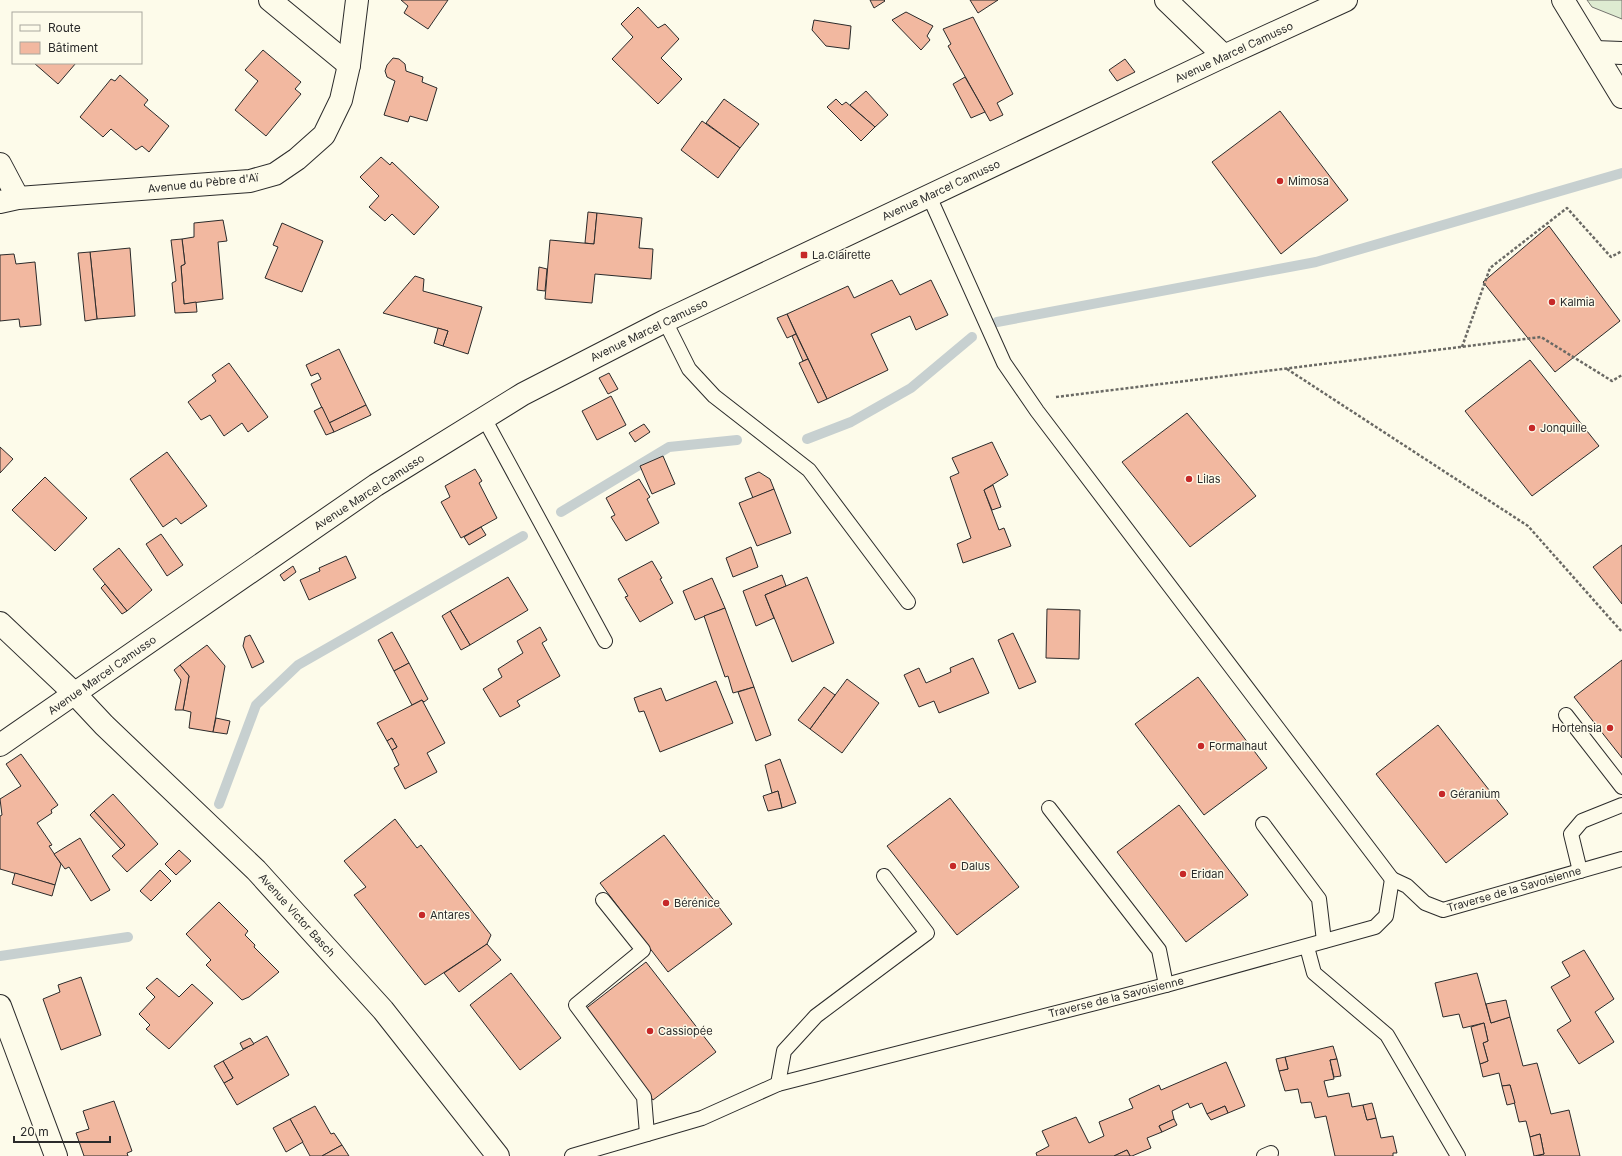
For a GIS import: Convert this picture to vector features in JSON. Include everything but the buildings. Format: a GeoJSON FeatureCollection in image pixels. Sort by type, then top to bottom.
{"type":"FeatureCollection","features":[{"type":"Feature","properties":{"kind":"street"},"geometry":{"type":"LineString","coordinates":[[270,0],[349,65]]}},
{"type":"Feature","properties":{"kind":"street","name":"Avenue du Pèbre d'Aï"},"geometry":{"type":"LineString","coordinates":[[9,200],[250,181],[275,174],[297,160],[324,135],[341,100],[349,65],[356,0]]}},
{"type":"Feature","properties":{"kind":"street"},"geometry":{"type":"LineString","coordinates":[[1166,0],[1224,56]]}},
{"type":"Feature","properties":{"kind":"street","name":"Avenue Marcel Camusso"},"geometry":{"type":"LineString","coordinates":[[0,745],[376,484],[523,394],[665,321],[1224,56],[1346,0]]}},
{"type":"Feature","properties":{"kind":"street"},"geometry":{"type":"LineString","coordinates":[[1563,0],[1622,97]]}},
{"type":"Feature","properties":{"kind":"street"},"geometry":{"type":"LineString","coordinates":[[1595,52],[1622,53]]}},
{"type":"Feature","properties":{"kind":"street"},"geometry":{"type":"LineString","coordinates":[[0,164],[9,200]]}},
{"type":"Feature","properties":{"kind":"street","name":"Avenue Victor Basch"},"geometry":{"type":"LineString","coordinates":[[0,623],[256,870],[383,1010],[498,1156]]}},
{"type":"Feature","properties":{"kind":"street"},"geometry":{"type":"LineString","coordinates":[[0,1006],[56,1156]]}},
{"type":"Feature","properties":{"kind":"lane"},"geometry":{"type":"LineString","coordinates":[[929,196],[1004,363],[1029,400],[1392,879]]}},
{"type":"Feature","properties":{"kind":"lane"},"geometry":{"type":"LineString","coordinates":[[665,321],[689,369],[714,396],[809,470],[908,602]]}},
{"type":"Feature","properties":{"kind":"lane"},"geometry":{"type":"LineString","coordinates":[[484,418],[605,641]]}},
{"type":"Feature","properties":{"kind":"lane"},"geometry":{"type":"LineString","coordinates":[[1566,715],[1622,787]]}},
{"type":"Feature","properties":{"kind":"lane"},"geometry":{"type":"LineString","coordinates":[[1580,871],[1571,834],[1582,821],[1622,805]]}},
{"type":"Feature","properties":{"kind":"lane"},"geometry":{"type":"LineString","coordinates":[[1049,808],[1159,950],[1166,984]]}},
{"type":"Feature","properties":{"kind":"lane"},"geometry":{"type":"LineString","coordinates":[[1263,824],[1319,899],[1324,942]]}},
{"type":"Feature","properties":{"kind":"lane","name":"Traverse de la Savoisienne"},"geometry":{"type":"LineString","coordinates":[[572,1156],[702,1118],[778,1084],[1307,947],[1375,927],[1386,916],[1392,879],[1407,886],[1425,903],[1443,910],[1622,859]]}},
{"type":"Feature","properties":{"kind":"lane"},"geometry":{"type":"LineString","coordinates":[[778,1084],[784,1051],[816,1016],[927,933],[884,876]]}},
{"type":"Feature","properties":{"kind":"lane"},"geometry":{"type":"LineString","coordinates":[[603,900],[643,950],[576,1005],[644,1097],[647,1134]]}},
{"type":"Feature","properties":{"kind":"lane"},"geometry":{"type":"LineString","coordinates":[[1307,947],[1314,973],[1387,1035],[1458,1156]]}},
{"type":"Feature","properties":{"kind":"path"},"geometry":{"type":"LineString","coordinates":[[1462,347],[1490,268],[1567,208],[1611,257],[1622,251]]}},
{"type":"Feature","properties":{"kind":"path"},"geometry":{"type":"LineString","coordinates":[[1029,400],[1541,337],[1612,381],[1622,375]]}},
{"type":"Feature","properties":{"kind":"path"},"geometry":{"type":"LineString","coordinates":[[1287,368],[1528,526],[1622,632]]}},
{"type":"Feature","properties":{"kind":"green space"},"geometry":{"type":"Polygon","coordinates":[[[1587,0],[1622,0],[1622,19],[1592,7],[1587,0]]]}},
{"type":"Feature","properties":{"kind":"waterway"},"geometry":{"type":"LineString","coordinates":[[997,322],[1316,262],[1622,173]]}},
{"type":"Feature","properties":{"kind":"waterway"},"geometry":{"type":"LineString","coordinates":[[807,439],[851,422],[911,388],[972,337]]}},
{"type":"Feature","properties":{"kind":"waterway"},"geometry":{"type":"LineString","coordinates":[[561,512],[669,447],[737,440]]}},
{"type":"Feature","properties":{"kind":"waterway"},"geometry":{"type":"LineString","coordinates":[[219,804],[256,705],[298,665],[523,536]]}},
{"type":"Feature","properties":{"kind":"waterway"},"geometry":{"type":"LineString","coordinates":[[0,956],[128,937]]}},
{"type":"Feature","properties":{"kind":"place","name":"Mimosa"},"geometry":{"type":"Point","coordinates":[1280,181]}},
{"type":"Feature","properties":{"kind":"place","name":"La Clairette"},"geometry":{"type":"Point","coordinates":[804,255]}},
{"type":"Feature","properties":{"kind":"place","name":"Kalmia"},"geometry":{"type":"Point","coordinates":[1552,302]}},
{"type":"Feature","properties":{"kind":"place","name":"Jonquille"},"geometry":{"type":"Point","coordinates":[1532,428]}},
{"type":"Feature","properties":{"kind":"place","name":"Lilas"},"geometry":{"type":"Point","coordinates":[1189,479]}},
{"type":"Feature","properties":{"kind":"place","name":"Hortensia"},"geometry":{"type":"Point","coordinates":[1610,728]}},
{"type":"Feature","properties":{"kind":"place","name":"Formalhaut"},"geometry":{"type":"Point","coordinates":[1201,746]}},
{"type":"Feature","properties":{"kind":"place","name":"Géranium"},"geometry":{"type":"Point","coordinates":[1442,794]}},
{"type":"Feature","properties":{"kind":"place","name":"Dalus"},"geometry":{"type":"Point","coordinates":[953,866]}},
{"type":"Feature","properties":{"kind":"place","name":"Eridan"},"geometry":{"type":"Point","coordinates":[1183,874]}},
{"type":"Feature","properties":{"kind":"place","name":"Bérénice"},"geometry":{"type":"Point","coordinates":[666,903]}},
{"type":"Feature","properties":{"kind":"place","name":"Antares"},"geometry":{"type":"Point","coordinates":[422,915]}},
{"type":"Feature","properties":{"kind":"place","name":"Cassiopée"},"geometry":{"type":"Point","coordinates":[650,1031]}}]}
